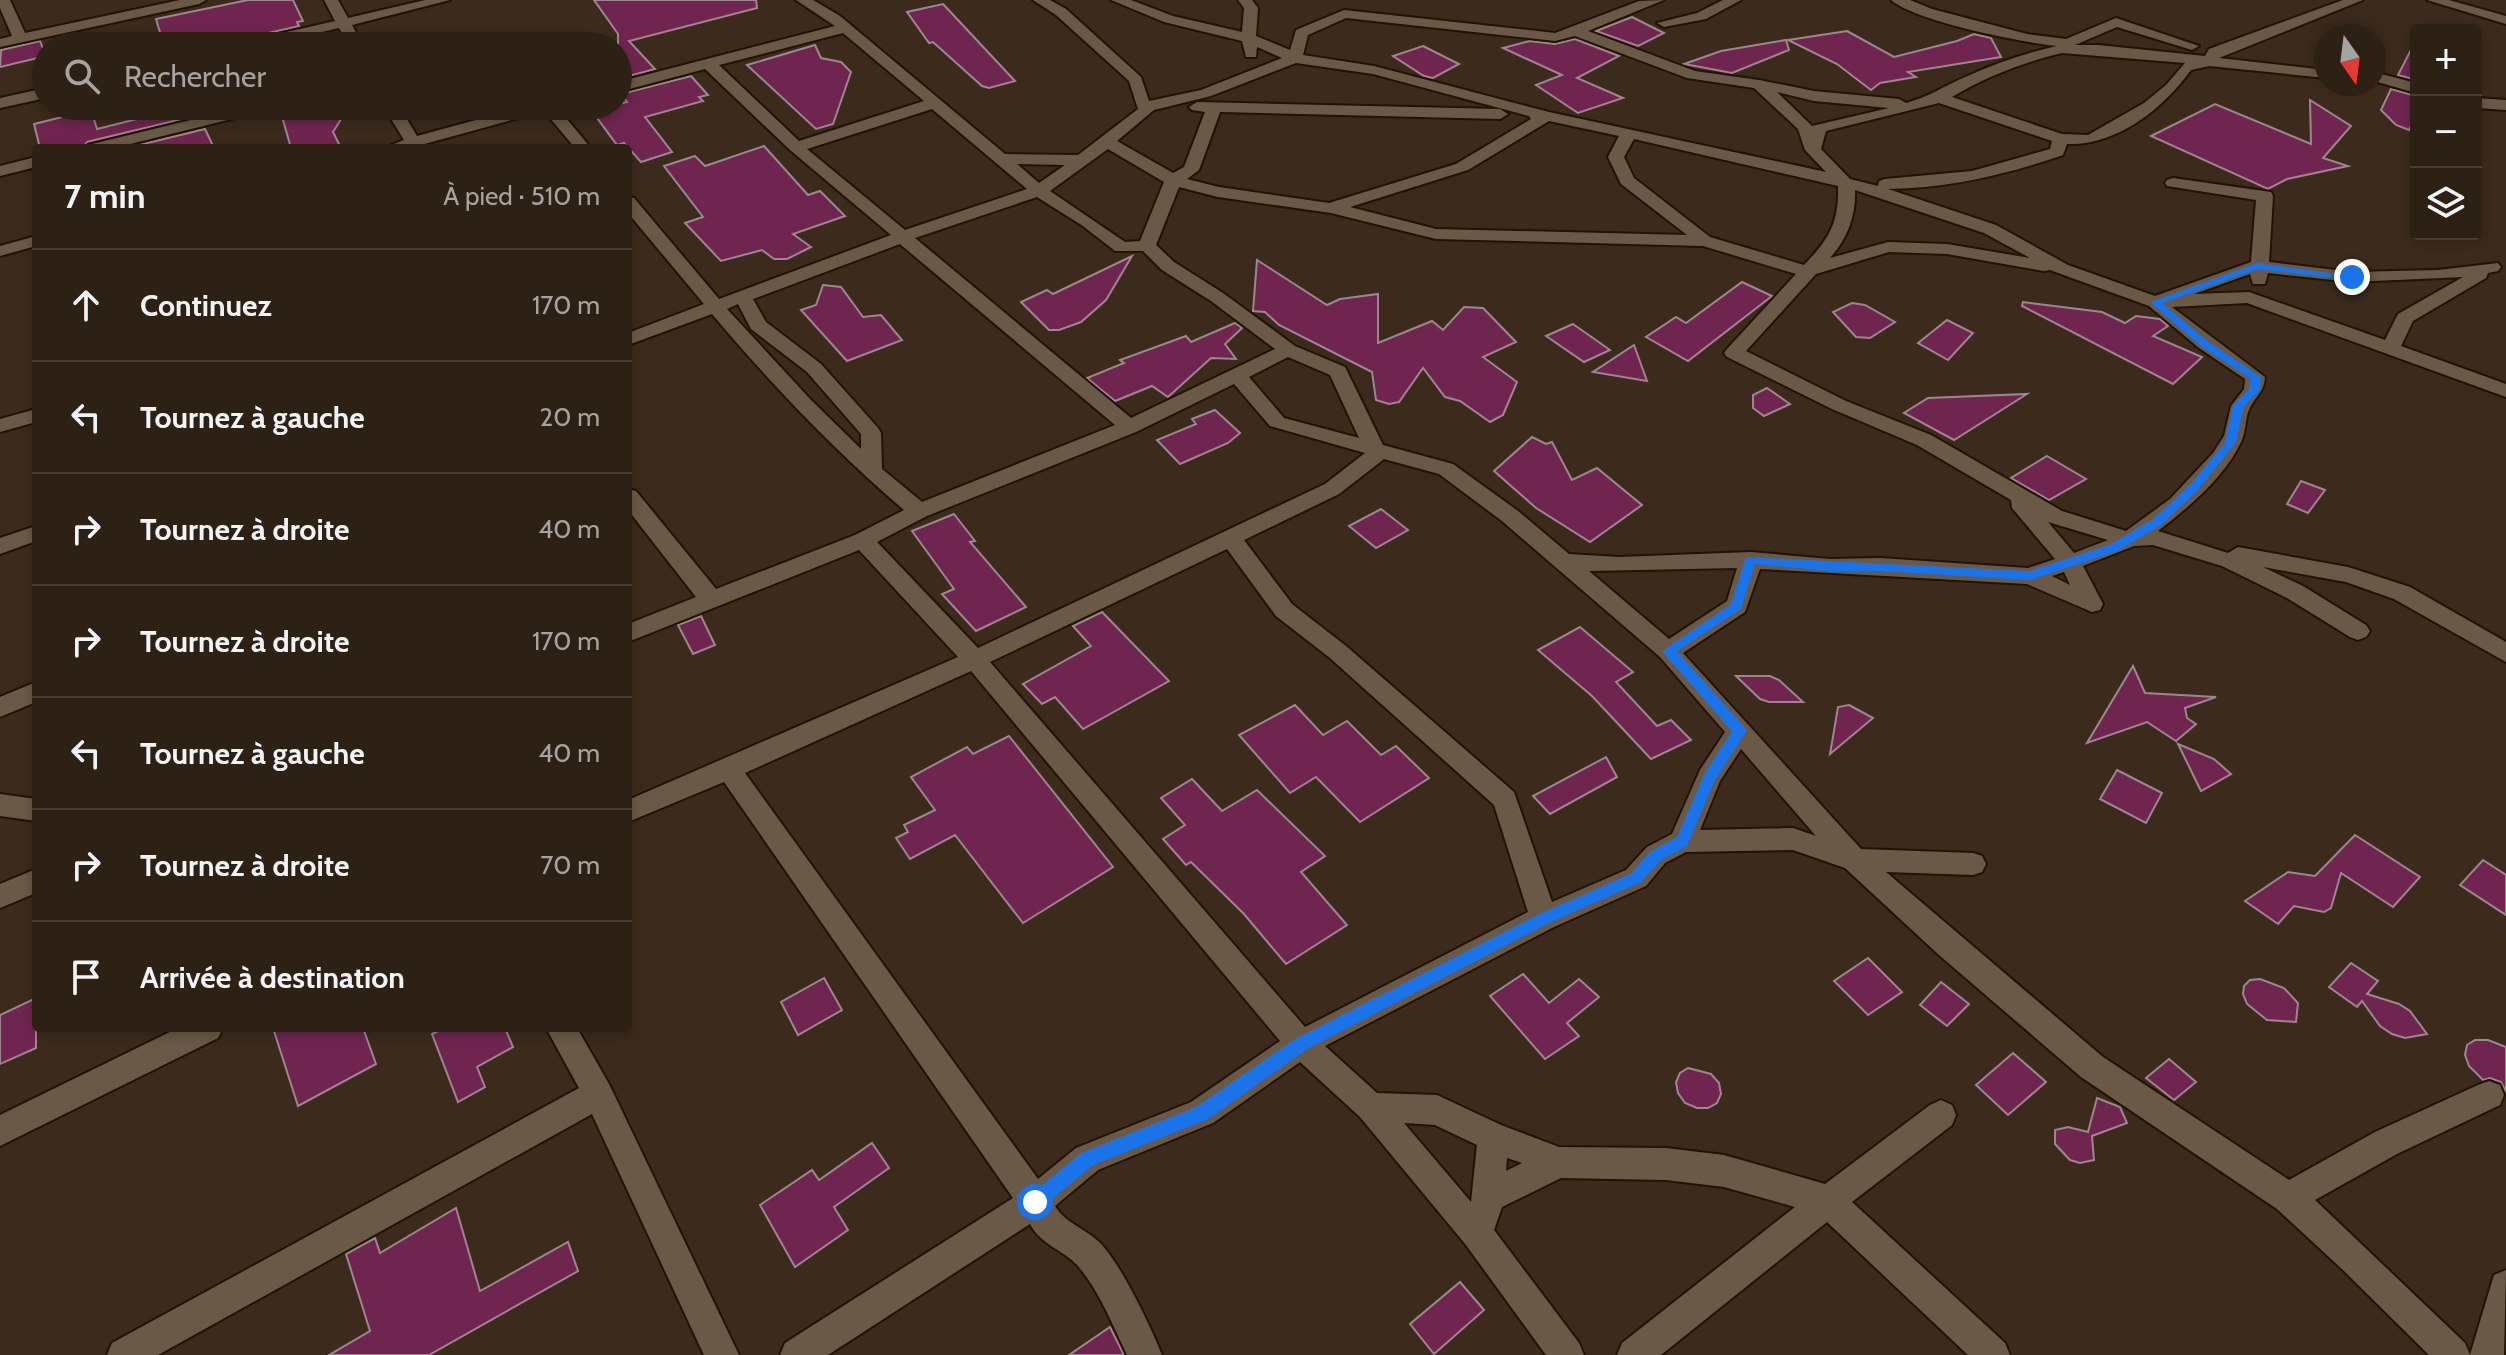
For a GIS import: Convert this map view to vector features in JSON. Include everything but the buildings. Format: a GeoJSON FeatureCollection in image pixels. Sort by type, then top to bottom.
{"type":"FeatureCollection","features":[{"type":"Feature","properties":{"kind":"street"},"geometry":{"type":"LineString","coordinates":[[3,0],[21,39]]}},
{"type":"Feature","properties":{"kind":"street"},"geometry":{"type":"LineString","coordinates":[[53,32],[199,0]]}},
{"type":"Feature","properties":{"kind":"street"},"geometry":{"type":"LineString","coordinates":[[331,0],[348,32]]}},
{"type":"Feature","properties":{"kind":"street"},"geometry":{"type":"LineString","coordinates":[[304,32],[443,0]]}},
{"type":"Feature","properties":{"kind":"street"},"geometry":{"type":"LineString","coordinates":[[803,0],[844,28],[1039,191],[1089,222],[1121,247],[1147,246],[1168,266],[1217,297],[1288,350],[1338,371],[1358,419],[1378,453]]}},
{"type":"Feature","properties":{"kind":"street"},"geometry":{"type":"LineString","coordinates":[[1040,0],[1063,6],[1136,80],[1142,105],[1547,116]]}},
{"type":"Feature","properties":{"kind":"street"},"geometry":{"type":"LineString","coordinates":[[1118,0],[1169,19],[1249,38],[1295,58],[1374,70],[1547,116],[1794,169],[1920,203],[1990,229],[2062,269],[2155,302],[2206,344],[2255,377],[2254,390],[2238,405],[2231,442],[2194,487],[2157,522],[2113,548],[2068,560],[2030,576]]}},
{"type":"Feature","properties":{"kind":"street"},"geometry":{"type":"LineString","coordinates":[[1245,0],[1251,8],[1249,38],[1260,85],[1253,108]]}},
{"type":"Feature","properties":{"kind":"street"},"geometry":{"type":"LineString","coordinates":[[1378,0],[1404,21]]}},
{"type":"Feature","properties":{"kind":"street"},"geometry":{"type":"LineString","coordinates":[[632,338],[902,237],[1039,191],[1107,142],[1150,106],[1260,85],[1295,58],[1301,33],[1344,14],[1555,37],[1577,32],[1632,3],[1657,0]]}},
{"type":"Feature","properties":{"kind":"street"},"geometry":{"type":"LineString","coordinates":[[1664,23],[1701,16],[1734,0]]}},
{"type":"Feature","properties":{"kind":"street"},"geometry":{"type":"LineString","coordinates":[[1903,0],[1927,12],[2065,46],[2114,52],[2212,56]]}},
{"type":"Feature","properties":{"kind":"street"},"geometry":{"type":"LineString","coordinates":[[1940,98],[2060,139],[2089,140],[2102,136],[2149,106],[2171,88],[2186,67],[2356,0]]}},
{"type":"Feature","properties":{"kind":"street"},"geometry":{"type":"LineString","coordinates":[[2434,0],[2506,20]]}},
{"type":"Feature","properties":{"kind":"street"},"geometry":{"type":"LineString","coordinates":[[1813,150],[1819,128],[1940,98],[1966,82],[2065,46],[2118,16],[2146,34],[2212,56],[2264,69],[2314,73]]}},
{"type":"Feature","properties":{"kind":"street"},"geometry":{"type":"LineString","coordinates":[[632,83],[844,28]]}},
{"type":"Feature","properties":{"kind":"street"},"geometry":{"type":"LineString","coordinates":[[1577,32],[1692,75],[1759,84],[1814,96],[1911,105]]}},
{"type":"Feature","properties":{"kind":"street"},"geometry":{"type":"LineString","coordinates":[[0,43],[32,37]]}},
{"type":"Feature","properties":{"kind":"street"},"geometry":{"type":"LineString","coordinates":[[708,63],[796,147],[1129,427]]}},
{"type":"Feature","properties":{"kind":"street"},"geometry":{"type":"LineString","coordinates":[[2386,79],[2410,86]]}},
{"type":"Feature","properties":{"kind":"street"},"geometry":{"type":"LineString","coordinates":[[1759,84],[1805,127],[1813,150],[1846,184],[1847,207],[1836,241],[1734,353],[1839,405],[1912,434],[2054,516],[2128,539],[2154,537],[2230,561],[2295,592],[2358,631]]}},
{"type":"Feature","properties":{"kind":"street"},"geometry":{"type":"LineString","coordinates":[[0,103],[32,96]]}},
{"type":"Feature","properties":{"kind":"street"},"geometry":{"type":"LineString","coordinates":[[796,147],[934,103]]}},
{"type":"Feature","properties":{"kind":"street"},"geometry":{"type":"LineString","coordinates":[[2482,103],[2506,105]]}},
{"type":"Feature","properties":{"kind":"street"},"geometry":{"type":"LineString","coordinates":[[1147,246],[1173,180],[1191,170],[1214,107]]}},
{"type":"Feature","properties":{"kind":"street"},"geometry":{"type":"LineString","coordinates":[[1330,208],[1462,167],[1547,116]]}},
{"type":"Feature","properties":{"kind":"street"},"geometry":{"type":"LineString","coordinates":[[110,144],[209,120]]}},
{"type":"Feature","properties":{"kind":"street"},"geometry":{"type":"LineString","coordinates":[[400,120],[413,142]]}},
{"type":"Feature","properties":{"kind":"street"},"geometry":{"type":"LineString","coordinates":[[406,144],[494,120]]}},
{"type":"Feature","properties":{"kind":"street"},"geometry":{"type":"LineString","coordinates":[[558,120],[579,144]]}},
{"type":"Feature","properties":{"kind":"street"},"geometry":{"type":"LineString","coordinates":[[1629,133],[1616,157],[1627,181],[1704,241]]}},
{"type":"Feature","properties":{"kind":"street"},"geometry":{"type":"LineString","coordinates":[[1846,184],[1924,184],[1993,174],[2057,152],[2060,139]]}},
{"type":"Feature","properties":{"kind":"street"},"geometry":{"type":"LineString","coordinates":[[1107,142],[1173,180],[1218,192],[1330,208],[1436,234],[1704,241],[1806,271],[1888,247],[1947,249],[2062,269]]}},
{"type":"Feature","properties":{"kind":"street"},"geometry":{"type":"LineString","coordinates":[[1001,159],[1082,160]]}},
{"type":"Feature","properties":{"kind":"street"},"geometry":{"type":"LineString","coordinates":[[0,171],[32,163]]}},
{"type":"Feature","properties":{"kind":"street"},"geometry":{"type":"LineString","coordinates":[[1191,170],[1275,198]]}},
{"type":"Feature","properties":{"kind":"street"},"geometry":{"type":"LineString","coordinates":[[2173,183],[2265,196],[2257,266],[2261,301]]}},
{"type":"Feature","properties":{"kind":"street"},"geometry":{"type":"LineString","coordinates":[[632,207],[714,307],[872,473],[919,511]]}},
{"type":"Feature","properties":{"kind":"street"},"geometry":{"type":"LineString","coordinates":[[0,251],[32,242]]}},
{"type":"Feature","properties":{"kind":"street"},"geometry":{"type":"LineString","coordinates":[[2155,302],[2257,266],[2352,277],[2438,275],[2499,262]]}},
{"type":"Feature","properties":{"kind":"street"},"geometry":{"type":"LineString","coordinates":[[2391,347],[2405,318],[2499,262]]}},
{"type":"Feature","properties":{"kind":"street"},"geometry":{"type":"LineString","coordinates":[[743,296],[758,325],[814,368],[871,433],[872,473]]}},
{"type":"Feature","properties":{"kind":"street"},"geometry":{"type":"LineString","coordinates":[[2155,302],[2249,297],[2506,391]]}},
{"type":"Feature","properties":{"kind":"street"},"geometry":{"type":"LineString","coordinates":[[632,631],[863,540],[919,511],[1129,427],[1235,373],[1288,350]]}},
{"type":"Feature","properties":{"kind":"street"},"geometry":{"type":"LineString","coordinates":[[1235,373],[1277,422],[1378,453],[1446,469],[1566,562],[1668,651],[1854,860],[2092,1067],[2288,1198],[2453,1355]]}},
{"type":"Feature","properties":{"kind":"street"},"geometry":{"type":"LineString","coordinates":[[0,426],[32,416]]}},
{"type":"Feature","properties":{"kind":"street"},"geometry":{"type":"LineString","coordinates":[[632,809],[729,770],[1231,538],[1332,489],[1378,453]]}},
{"type":"Feature","properties":{"kind":"street"},"geometry":{"type":"LineString","coordinates":[[1566,562],[1619,565],[1751,560],[1830,567],[1880,566],[2030,576],[2092,604],[2068,560],[2006,486]]}},
{"type":"Feature","properties":{"kind":"street"},"geometry":{"type":"LineString","coordinates":[[632,501],[710,598]]}},
{"type":"Feature","properties":{"kind":"street"},"geometry":{"type":"LineString","coordinates":[[0,546],[32,531]]}},
{"type":"Feature","properties":{"kind":"street"},"geometry":{"type":"LineString","coordinates":[[1231,538],[1284,610],[1349,662],[1505,799],[1544,918]]}},
{"type":"Feature","properties":{"kind":"street"},"geometry":{"type":"LineString","coordinates":[[863,540],[974,659],[1301,1044],[1371,1107],[1477,1234],[1567,1355]]}},
{"type":"Feature","properties":{"kind":"street"},"geometry":{"type":"LineString","coordinates":[[2230,561],[2235,554],[2348,575],[2402,593],[2506,653]]}},
{"type":"Feature","properties":{"kind":"street"},"geometry":{"type":"LineString","coordinates":[[1668,651],[1737,606],[1751,560]]}},
{"type":"Feature","properties":{"kind":"street"},"geometry":{"type":"LineString","coordinates":[[0,708],[32,693]]}},
{"type":"Feature","properties":{"kind":"street"},"geometry":{"type":"LineString","coordinates":[[1682,841],[1709,777],[1740,730]]}},
{"type":"Feature","properties":{"kind":"street"},"geometry":{"type":"LineString","coordinates":[[729,770],[1035,1202],[1049,1227],[1088,1253],[1118,1300],[1145,1355]]}},
{"type":"Feature","properties":{"kind":"street"},"geometry":{"type":"LineString","coordinates":[[0,805],[32,809]]}},
{"type":"Feature","properties":{"kind":"street"},"geometry":{"type":"LineString","coordinates":[[797,1355],[945,1263],[1035,1202],[1087,1159],[1202,1113],[1301,1044],[1544,918],[1636,878],[1656,855],[1682,841],[1793,839],[1854,860],[1973,864]]}},
{"type":"Feature","properties":{"kind":"street"},"geometry":{"type":"LineString","coordinates":[[0,896],[32,883]]}},
{"type":"Feature","properties":{"kind":"street"},"geometry":{"type":"LineString","coordinates":[[0,1131],[200,1032]]}},
{"type":"Feature","properties":{"kind":"street"},"geometry":{"type":"LineString","coordinates":[[563,1032],[598,1094],[722,1355]]}},
{"type":"Feature","properties":{"kind":"street"},"geometry":{"type":"LineString","coordinates":[[124,1355],[598,1094]]}},
{"type":"Feature","properties":{"kind":"street"},"geometry":{"type":"LineString","coordinates":[[2288,1198],[2386,1143],[2489,1095]]}},
{"type":"Feature","properties":{"kind":"street"},"geometry":{"type":"LineString","coordinates":[[1371,1107],[1437,1110],[1493,1137],[1559,1162],[1666,1164],[1724,1171],[1828,1201],[1993,1355]]}},
{"type":"Feature","properties":{"kind":"street"},"geometry":{"type":"LineString","coordinates":[[1634,1355],[1941,1115]]}},
{"type":"Feature","properties":{"kind":"street"},"geometry":{"type":"LineString","coordinates":[[1477,1234],[1489,1196],[1493,1137]]}},
{"type":"Feature","properties":{"kind":"street"},"geometry":{"type":"LineString","coordinates":[[1489,1196],[1559,1162]]}},
{"type":"Feature","properties":{"kind":"street"},"geometry":{"type":"LineString","coordinates":[[2487,1355],[2506,1287]]}},
{"type":"Feature","properties":{"kind":"route"},"geometry":{"type":"LineString","coordinates":[[1035,1202],[1087,1159],[1202,1113],[1301,1044],[1544,918],[1636,878],[1656,855],[1682,841],[1709,777],[1740,730],[1668,651],[1737,606],[1751,560],[1830,567],[1880,566],[2030,576],[2068,560],[2113,548],[2157,522],[2194,487],[2231,442],[2238,405],[2254,390],[2255,377],[2206,344],[2155,302],[2257,266],[2352,277]]}}]}
